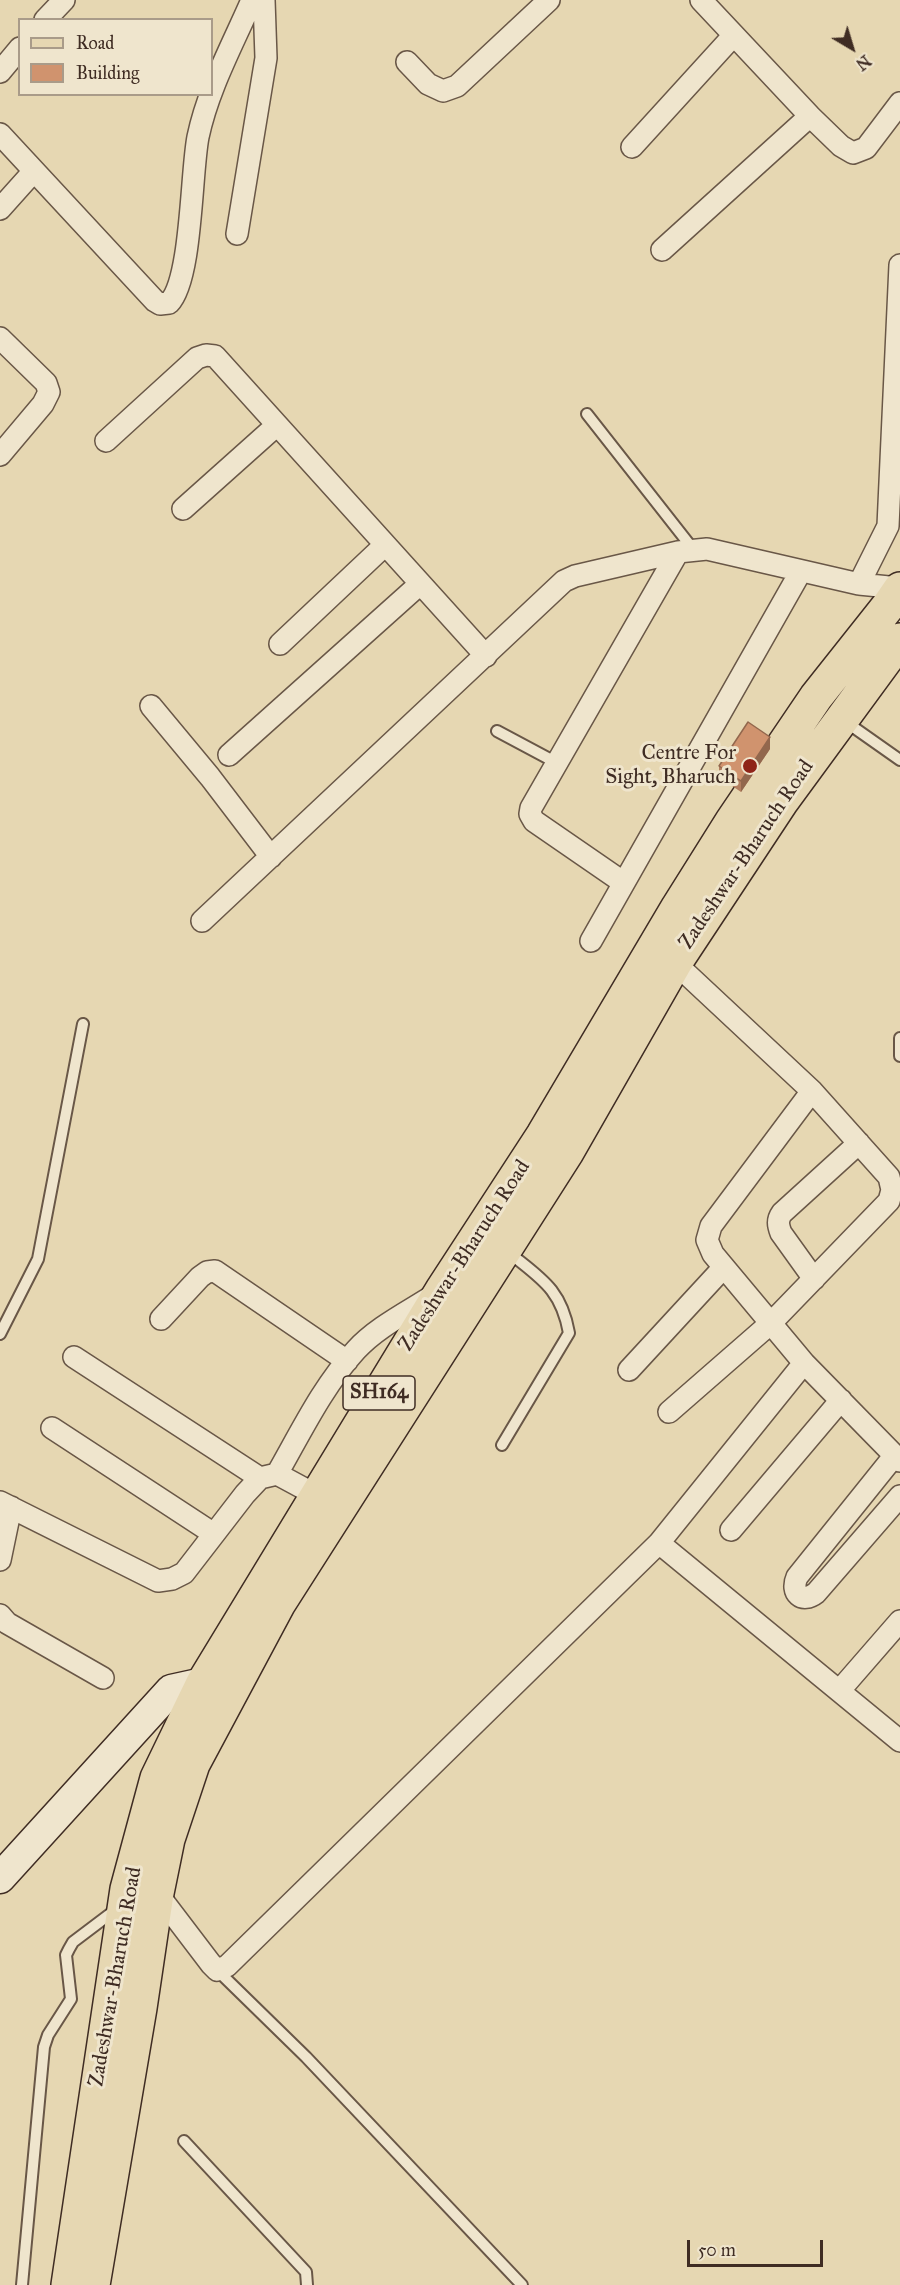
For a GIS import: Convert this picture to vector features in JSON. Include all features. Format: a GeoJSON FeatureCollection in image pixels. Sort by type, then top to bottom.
{"type":"FeatureCollection","features":[{"type":"Feature","properties":{"kind":"main road","name":"Zadeshwar-Bharuch Road"},"geometry":{"type":"LineString","coordinates":[[68,2285],[157,1778],[203,1683],[442,1290],[543,1135],[678,907],[732,821],[816,697],[900,588]]}},
{"type":"Feature","properties":{"kind":"main road","name":"Zadeshwar-Bharuch Road"},"geometry":{"type":"LineString","coordinates":[[93,2285],[140,2008],[137,1892],[168,1839],[193,1764],[279,1603],[567,1152],[675,963],[782,801],[840,718],[900,640]]}},
{"type":"Feature","properties":{"kind":"street"},"geometry":{"type":"LineString","coordinates":[[47,18],[64,0]]}},
{"type":"Feature","properties":{"kind":"street"},"geometry":{"type":"LineString","coordinates":[[213,90],[229,48],[252,0]]}},
{"type":"Feature","properties":{"kind":"street"},"geometry":{"type":"LineString","coordinates":[[237,234],[266,58],[264,0]]}},
{"type":"Feature","properties":{"kind":"street"},"geometry":{"type":"LineString","coordinates":[[407,62],[428,84],[443,91],[457,86],[549,0]]}},
{"type":"Feature","properties":{"kind":"street"},"geometry":{"type":"LineString","coordinates":[[701,0],[810,116],[841,146],[853,153],[866,148],[900,103]]}},
{"type":"Feature","properties":{"kind":"street"},"geometry":{"type":"LineString","coordinates":[[632,147],[734,35]]}},
{"type":"Feature","properties":{"kind":"street"},"geometry":{"type":"LineString","coordinates":[[0,72],[18,50]]}},
{"type":"Feature","properties":{"kind":"street"},"geometry":{"type":"LineString","coordinates":[[0,134],[155,301],[160,304],[169,303],[177,292],[188,238],[198,138],[211,96]]}},
{"type":"Feature","properties":{"kind":"street"},"geometry":{"type":"LineString","coordinates":[[662,250],[810,116]]}},
{"type":"Feature","properties":{"kind":"street"},"geometry":{"type":"LineString","coordinates":[[0,209],[34,171]]}},
{"type":"Feature","properties":{"kind":"street"},"geometry":{"type":"LineString","coordinates":[[859,584],[888,526],[900,265]]}},
{"type":"Feature","properties":{"kind":"street"},"geometry":{"type":"LineString","coordinates":[[0,338],[46,383],[50,392],[44,404],[0,455]]}},
{"type":"Feature","properties":{"kind":"street"},"geometry":{"type":"LineString","coordinates":[[106,441],[197,358],[206,355],[215,357],[486,656]]}},
{"type":"Feature","properties":{"kind":"street"},"geometry":{"type":"LineString","coordinates":[[183,509],[277,425]]}},
{"type":"Feature","properties":{"kind":"street"},"geometry":{"type":"LineString","coordinates":[[280,644],[385,545]]}},
{"type":"Feature","properties":{"kind":"street"},"geometry":{"type":"LineString","coordinates":[[202,921],[564,581],[574,576],[686,550],[707,549],[859,584],[900,588]]}},
{"type":"Feature","properties":{"kind":"street"},"geometry":{"type":"LineString","coordinates":[[624,883],[534,820],[530,814],[531,808],[686,550]]}},
{"type":"Feature","properties":{"kind":"street"},"geometry":{"type":"LineString","coordinates":[[591,941],[801,571]]}},
{"type":"Feature","properties":{"kind":"street"},"geometry":{"type":"LineString","coordinates":[[230,754],[420,584]]}},
{"type":"Feature","properties":{"kind":"street"},"geometry":{"type":"LineString","coordinates":[[151,706],[210,777],[271,857]]}},
{"type":"Feature","properties":{"kind":"street"},"geometry":{"type":"LineString","coordinates":[[669,1412],[771,1323],[889,1201],[892,1190],[889,1176],[812,1090],[675,963]]}},
{"type":"Feature","properties":{"kind":"street"},"geometry":{"type":"LineString","coordinates":[[812,1090],[711,1226],[707,1240],[713,1254],[804,1363],[897,1458],[797,1577],[794,1585],[795,1592],[802,1597],[810,1597],[816,1593],[900,1496]]}},
{"type":"Feature","properties":{"kind":"street"},"geometry":{"type":"LineString","coordinates":[[814,1279],[781,1233],[778,1218],[859,1143]]}},
{"type":"Feature","properties":{"kind":"street"},"geometry":{"type":"LineString","coordinates":[[629,1370],[724,1267]]}},
{"type":"Feature","properties":{"kind":"street"},"geometry":{"type":"LineString","coordinates":[[161,1319],[200,1277],[207,1272],[215,1271],[347,1361]]}},
{"type":"Feature","properties":{"kind":"street"},"geometry":{"type":"LineString","coordinates":[[0,1560],[5,1504],[158,1581],[172,1580],[184,1573],[214,1534],[268,1476],[328,1385],[356,1349],[442,1290]]}},
{"type":"Feature","properties":{"kind":"street"},"geometry":{"type":"LineString","coordinates":[[74,1357],[268,1476],[316,1495]]}},
{"type":"Feature","properties":{"kind":"street"},"geometry":{"type":"LineString","coordinates":[[137,1892],[218,1970],[227,1966],[659,1543],[804,1363]]}},
{"type":"Feature","properties":{"kind":"street"},"geometry":{"type":"LineString","coordinates":[[731,1530],[841,1400]]}},
{"type":"Feature","properties":{"kind":"street"},"geometry":{"type":"LineString","coordinates":[[52,1428],[214,1534]]}},
{"type":"Feature","properties":{"kind":"street"},"geometry":{"type":"LineString","coordinates":[[659,1543],[900,1741]]}},
{"type":"Feature","properties":{"kind":"street"},"geometry":{"type":"LineString","coordinates":[[0,1615],[7,1623],[103,1678]]}},
{"type":"Feature","properties":{"kind":"street"},"geometry":{"type":"LineString","coordinates":[[840,1690],[897,1630]]}},
{"type":"Feature","properties":{"kind":"street"},"geometry":{"type":"LineString","coordinates":[[0,1878],[171,1690],[203,1683]]}},
{"type":"Feature","properties":{"kind":"lane"},"geometry":{"type":"LineString","coordinates":[[587,414],[686,550]]}},
{"type":"Feature","properties":{"kind":"lane"},"geometry":{"type":"LineString","coordinates":[[840,718],[900,760]]}},
{"type":"Feature","properties":{"kind":"lane"},"geometry":{"type":"LineString","coordinates":[[496,731],[557,763]]}},
{"type":"Feature","properties":{"kind":"lane"},"geometry":{"type":"LineString","coordinates":[[0,1334],[38,1259],[83,1024]]}},
{"type":"Feature","properties":{"kind":"lane"},"geometry":{"type":"LineString","coordinates":[[900,1038],[900,1056]]}},
{"type":"Feature","properties":{"kind":"lane"},"geometry":{"type":"LineString","coordinates":[[502,1445],[569,1333],[565,1311],[552,1288],[504,1249]]}},
{"type":"Feature","properties":{"kind":"lane"},"geometry":{"type":"LineString","coordinates":[[22,2285],[44,2047],[48,2035],[71,1999],[66,1955],[73,1942],[137,1892]]}},
{"type":"Feature","properties":{"kind":"lane"},"geometry":{"type":"LineString","coordinates":[[218,1970],[306,2057],[522,2285]]}},
{"type":"Feature","properties":{"kind":"lane"},"geometry":{"type":"LineString","coordinates":[[184,2141],[306,2272],[307,2285]]}},
{"type":"Feature","properties":{"kind":"building"},"geometry":{"type":"Polygon","coordinates":[[[748,722],[770,737],[741,781],[719,766],[748,722]]]}},
{"type":"Feature","properties":{"kind":"place","name":"Centre For Sight, Bharuch"},"geometry":{"type":"Point","coordinates":[750,766]}}]}
